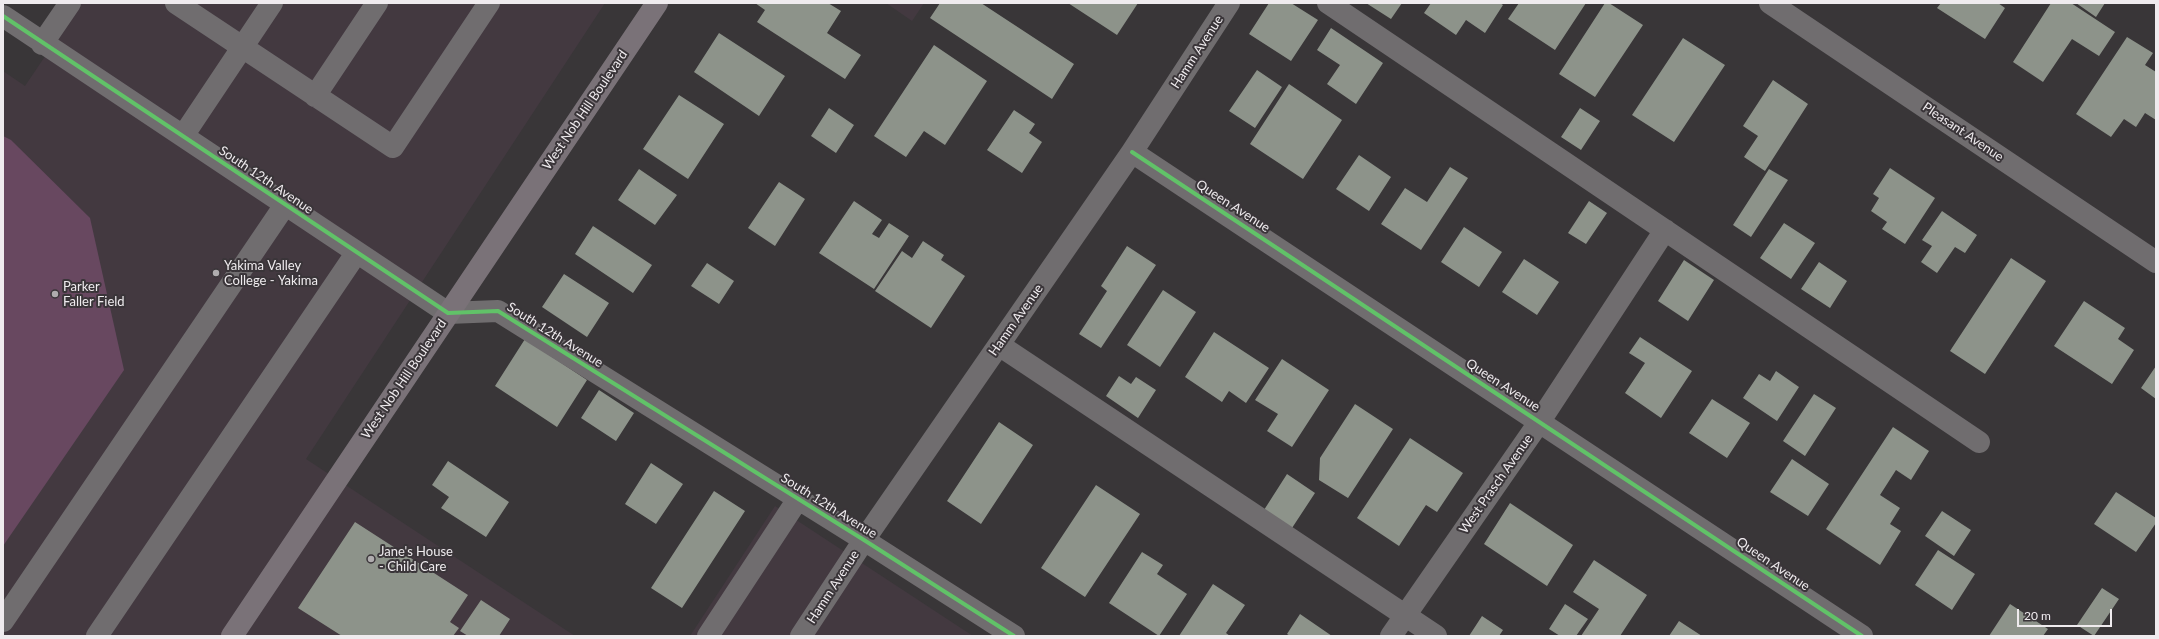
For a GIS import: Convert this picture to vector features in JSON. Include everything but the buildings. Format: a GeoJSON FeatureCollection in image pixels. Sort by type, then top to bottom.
{"type":"FeatureCollection","features":[{"type":"Feature","properties":{"kind":"main road","name":"West Nob Hill Boulevard"},"geometry":{"type":"LineString","coordinates":[[232,636],[657,3]]}},
{"type":"Feature","properties":{"kind":"street"},"geometry":{"type":"LineString","coordinates":[[42,44],[70,3]]}},
{"type":"Feature","properties":{"kind":"street"},"geometry":{"type":"LineString","coordinates":[[176,3],[393,147],[489,3]]}},
{"type":"Feature","properties":{"kind":"street"},"geometry":{"type":"LineString","coordinates":[[183,136],[272,3]]}},
{"type":"Feature","properties":{"kind":"street"},"geometry":{"type":"LineString","coordinates":[[315,96],[377,3]]}},
{"type":"Feature","properties":{"kind":"street","name":"Hamm Avenue"},"geometry":{"type":"LineString","coordinates":[[801,636],[864,540],[1132,152],[1229,3]]}},
{"type":"Feature","properties":{"kind":"street"},"geometry":{"type":"LineString","coordinates":[[1328,3],[1979,442]]}},
{"type":"Feature","properties":{"kind":"street","name":"Pleasant Avenue"},"geometry":{"type":"LineString","coordinates":[[1770,3],[2156,262]]}},
{"type":"Feature","properties":{"kind":"street","name":"South 12th Avenue"},"geometry":{"type":"LineString","coordinates":[[3,16],[42,44],[448,313],[498,311],[864,540],[1014,636]]}},
{"type":"Feature","properties":{"kind":"street","name":"Queen Avenue"},"geometry":{"type":"LineString","coordinates":[[1132,152],[1540,421],[1862,636]]}},
{"type":"Feature","properties":{"kind":"street"},"geometry":{"type":"LineString","coordinates":[[3,622],[285,205]]}},
{"type":"Feature","properties":{"kind":"street","name":"West Prasch Avenue"},"geometry":{"type":"LineString","coordinates":[[1391,636],[1540,421],[1665,230]]}},
{"type":"Feature","properties":{"kind":"street"},"geometry":{"type":"LineString","coordinates":[[97,636],[357,252]]}},
{"type":"Feature","properties":{"kind":"street"},"geometry":{"type":"LineString","coordinates":[[999,345],[1436,636]]}},
{"type":"Feature","properties":{"kind":"street"},"geometry":{"type":"LineString","coordinates":[[708,636],[798,499]]}},
{"type":"Feature","properties":{"kind":"shaded area","name":"Yakima Valley College - Yakima"},"geometry":{"type":"Polygon","coordinates":[[[81,3],[605,3],[306,459],[575,636],[3,636],[3,71],[25,86],[81,3]]]}},
{"type":"Feature","properties":{"kind":"shaded area"},"geometry":{"type":"Polygon","coordinates":[[[886,3],[924,3],[912,21],[886,3]]]}},
{"type":"Feature","properties":{"kind":"shaded area","name":"Parker Faller Field"},"geometry":{"type":"Polygon","coordinates":[[[3,136],[11,140],[90,218],[124,370],[3,546],[3,136]]]}},
{"type":"Feature","properties":{"kind":"shaded area"},"geometry":{"type":"Polygon","coordinates":[[[775,506],[973,636],[690,636],[775,506]]]}},
{"type":"Feature","properties":{"kind":"cycle path"},"geometry":{"type":"LineString","coordinates":[[3,16],[448,313],[498,311],[864,540],[1014,636]]}},
{"type":"Feature","properties":{"kind":"cycle path"},"geometry":{"type":"LineString","coordinates":[[1132,152],[1862,636]]}},
{"type":"Feature","properties":{"kind":"place","name":"Yakima Valley College - Yakima"},"geometry":{"type":"Point","coordinates":[216,273]}},
{"type":"Feature","properties":{"kind":"place","name":"Parker Faller Field"},"geometry":{"type":"Point","coordinates":[55,294]}},
{"type":"Feature","properties":{"kind":"place","name":"Jane's House - Child Care"},"geometry":{"type":"Point","coordinates":[371,559]}}]}
